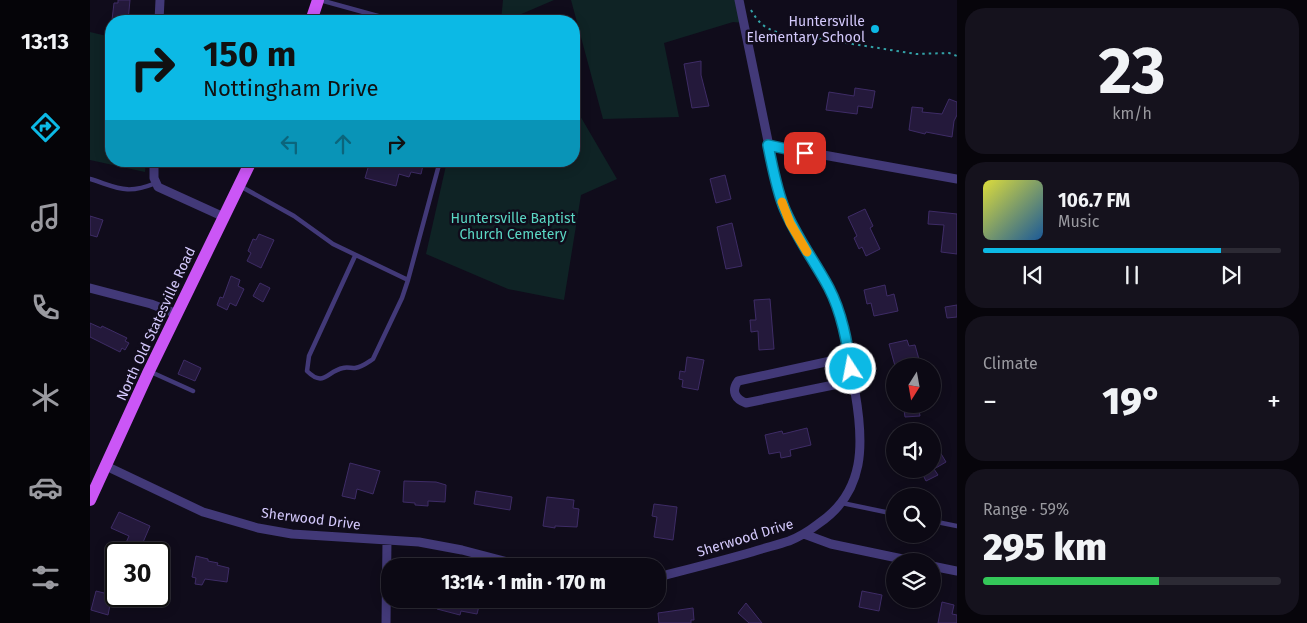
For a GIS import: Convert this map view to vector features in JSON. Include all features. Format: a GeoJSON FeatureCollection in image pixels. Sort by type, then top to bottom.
{"type":"FeatureCollection","features":[{"type":"Feature","properties":{"kind":"main road"},"geometry":{"type":"LineString","coordinates":[[313,15],[319,0]]}},
{"type":"Feature","properties":{"kind":"main road","name":"North Old Statesville Road"},"geometry":{"type":"LineString","coordinates":[[90,500],[149,371],[248,167]]}},
{"type":"Feature","properties":{"kind":"street"},"geometry":{"type":"LineString","coordinates":[[159,15],[160,0]]}},
{"type":"Feature","properties":{"kind":"street","name":"Sherwood Drive"},"geometry":{"type":"LineString","coordinates":[[666,575],[790,541],[804,534],[826,519],[849,493],[855,477],[860,447],[860,432],[853,381],[844,331],[833,297],[790,223],[782,204],[768,145],[739,0]]}},
{"type":"Feature","properties":{"kind":"street"},"geometry":{"type":"LineString","coordinates":[[768,145],[957,179]]}},
{"type":"Feature","properties":{"kind":"street"},"geometry":{"type":"LineString","coordinates":[[154,167],[154,178],[158,187],[224,217]]}},
{"type":"Feature","properties":{"kind":"street"},"geometry":{"type":"LineString","coordinates":[[90,288],[151,304],[177,314]]}},
{"type":"Feature","properties":{"kind":"street"},"geometry":{"type":"LineString","coordinates":[[849,357],[738,381],[734,387],[734,395],[739,401],[746,403],[853,381]]}},
{"type":"Feature","properties":{"kind":"street","name":"Sherwood Drive"},"geometry":{"type":"LineString","coordinates":[[106,466],[203,512],[258,528],[292,534],[435,545],[489,558]]}},
{"type":"Feature","properties":{"kind":"street"},"geometry":{"type":"LineString","coordinates":[[804,534],[831,544],[886,556]]}},
{"type":"Feature","properties":{"kind":"street"},"geometry":{"type":"LineString","coordinates":[[386,540],[386,623]]}},
{"type":"Feature","properties":{"kind":"street"},"geometry":{"type":"LineString","coordinates":[[941,568],[957,571]]}},
{"type":"Feature","properties":{"kind":"lane"},"geometry":{"type":"LineString","coordinates":[[319,0],[374,15]]}},
{"type":"Feature","properties":{"kind":"lane"},"geometry":{"type":"LineString","coordinates":[[355,256],[309,356],[307,371],[312,377],[320,379],[327,377],[343,367],[354,368],[365,365],[373,359],[402,298],[438,167]]}},
{"type":"Feature","properties":{"kind":"lane"},"geometry":{"type":"LineString","coordinates":[[90,179],[132,191],[156,183]]}},
{"type":"Feature","properties":{"kind":"lane"},"geometry":{"type":"LineString","coordinates":[[239,186],[280,206],[333,244],[408,280]]}},
{"type":"Feature","properties":{"kind":"lane"},"geometry":{"type":"LineString","coordinates":[[149,371],[192,391]]}},
{"type":"Feature","properties":{"kind":"lane"},"geometry":{"type":"LineString","coordinates":[[842,503],[886,512]]}},
{"type":"Feature","properties":{"kind":"lane"},"geometry":{"type":"LineString","coordinates":[[941,523],[957,526]]}},
{"type":"Feature","properties":{"kind":"path"},"geometry":{"type":"LineString","coordinates":[[750,7],[764,27],[777,32],[916,54],[949,53],[957,56]]}},
{"type":"Feature","properties":{"kind":"green space"},"geometry":{"type":"Polygon","coordinates":[[[503,0],[554,0],[519,15],[502,15],[503,0]]]}},
{"type":"Feature","properties":{"kind":"green space"},"geometry":{"type":"Polygon","coordinates":[[[571,0],[739,0],[744,23],[733,22],[664,43],[679,117],[603,119],[580,33],[580,15],[575,15],[571,0]]]}},
{"type":"Feature","properties":{"kind":"green space"},"geometry":{"type":"Polygon","coordinates":[[[90,32],[105,36],[105,163],[90,160],[90,32]]]}},
{"type":"Feature","properties":{"kind":"green space","name":"Huntersville Baptist Church Cemetery"},"geometry":{"type":"Polygon","coordinates":[[[580,116],[617,179],[581,195],[564,300],[508,289],[426,254],[446,167],[580,167],[580,116]]]}},
{"type":"Feature","properties":{"kind":"green space"},"geometry":{"type":"Polygon","coordinates":[[[122,167],[145,167],[145,172],[122,167]]]}},
{"type":"Feature","properties":{"kind":"building"},"geometry":{"type":"Polygon","coordinates":[[[118,0],[130,0],[129,15],[113,15],[114,3],[118,3],[118,0]]]}},
{"type":"Feature","properties":{"kind":"building"},"geometry":{"type":"Polygon","coordinates":[[[701,61],[701,75],[709,106],[692,108],[684,64],[701,61]]]}},
{"type":"Feature","properties":{"kind":"building"},"geometry":{"type":"Polygon","coordinates":[[[855,88],[875,91],[872,108],[858,106],[857,114],[826,110],[829,92],[854,96],[855,88]]]}},
{"type":"Feature","properties":{"kind":"building"},"geometry":{"type":"Polygon","coordinates":[[[949,99],[957,102],[957,115],[954,121],[952,137],[909,130],[912,107],[923,108],[922,112],[942,114],[949,99]]]}},
{"type":"Feature","properties":{"kind":"building"},"geometry":{"type":"Polygon","coordinates":[[[368,167],[423,167],[421,174],[411,172],[409,177],[399,174],[396,186],[365,178],[368,167]]]}},
{"type":"Feature","properties":{"kind":"building"},"geometry":{"type":"Polygon","coordinates":[[[725,175],[731,199],[716,203],[710,179],[725,175]]]}},
{"type":"Feature","properties":{"kind":"building"},"geometry":{"type":"Polygon","coordinates":[[[865,209],[873,226],[870,228],[880,249],[866,256],[862,247],[859,249],[854,238],[857,236],[848,217],[865,209]]]}},
{"type":"Feature","properties":{"kind":"building"},"geometry":{"type":"Polygon","coordinates":[[[929,211],[957,214],[957,254],[941,252],[944,225],[928,224],[929,211]]]}},
{"type":"Feature","properties":{"kind":"building"},"geometry":{"type":"Polygon","coordinates":[[[90,216],[103,220],[97,237],[90,235],[90,216]]]}},
{"type":"Feature","properties":{"kind":"building"},"geometry":{"type":"Polygon","coordinates":[[[732,223],[742,266],[726,269],[717,227],[732,223]]]}},
{"type":"Feature","properties":{"kind":"building"},"geometry":{"type":"Polygon","coordinates":[[[259,234],[274,240],[261,268],[247,261],[251,253],[248,251],[253,239],[256,240],[259,234]]]}},
{"type":"Feature","properties":{"kind":"building"},"geometry":{"type":"Polygon","coordinates":[[[231,276],[240,280],[238,286],[244,289],[236,306],[230,303],[227,310],[217,305],[220,297],[223,298],[231,276]]]}},
{"type":"Feature","properties":{"kind":"building"},"geometry":{"type":"Polygon","coordinates":[[[260,283],[270,288],[263,302],[253,296],[260,283]]]}},
{"type":"Feature","properties":{"kind":"building"},"geometry":{"type":"Polygon","coordinates":[[[885,285],[887,296],[894,294],[898,311],[874,316],[871,303],[867,304],[864,290],[885,285]]]}},
{"type":"Feature","properties":{"kind":"building"},"geometry":{"type":"Polygon","coordinates":[[[770,299],[774,349],[759,350],[758,331],[751,332],[750,320],[756,320],[754,300],[770,299]]]}},
{"type":"Feature","properties":{"kind":"building"},"geometry":{"type":"Polygon","coordinates":[[[957,305],[957,317],[947,318],[945,307],[957,305]]]}},
{"type":"Feature","properties":{"kind":"building"},"geometry":{"type":"Polygon","coordinates":[[[90,323],[101,328],[102,326],[127,338],[125,341],[129,343],[125,350],[122,348],[120,352],[90,337],[90,323]]]}},
{"type":"Feature","properties":{"kind":"building"},"geometry":{"type":"Polygon","coordinates":[[[907,340],[909,346],[915,345],[919,358],[893,358],[889,344],[907,340]]]}},
{"type":"Feature","properties":{"kind":"building"},"geometry":{"type":"Polygon","coordinates":[[[687,357],[704,360],[698,390],[682,387],[683,380],[679,379],[680,371],[685,372],[687,357]]]}},
{"type":"Feature","properties":{"kind":"building"},"geometry":{"type":"Polygon","coordinates":[[[184,360],[201,368],[195,381],[178,374],[184,360]]]}},
{"type":"Feature","properties":{"kind":"building"},"geometry":{"type":"Polygon","coordinates":[[[904,413],[920,413],[920,416],[905,417],[904,413]]]}},
{"type":"Feature","properties":{"kind":"building"},"geometry":{"type":"Polygon","coordinates":[[[807,428],[811,445],[790,450],[791,456],[781,458],[780,452],[769,454],[765,435],[782,431],[783,434],[807,428]]]}},
{"type":"Feature","properties":{"kind":"building"},"geometry":{"type":"Polygon","coordinates":[[[941,454],[946,462],[941,465],[941,454]]]}},
{"type":"Feature","properties":{"kind":"building"},"geometry":{"type":"Polygon","coordinates":[[[350,463],[380,471],[373,494],[357,489],[355,499],[342,496],[350,463]]]}},
{"type":"Feature","properties":{"kind":"building"},"geometry":{"type":"Polygon","coordinates":[[[404,481],[436,482],[446,485],[445,502],[428,501],[428,506],[403,502],[404,481]]]}},
{"type":"Feature","properties":{"kind":"building"},"geometry":{"type":"Polygon","coordinates":[[[476,491],[512,497],[510,510],[474,504],[476,491]]]}},
{"type":"Feature","properties":{"kind":"building"},"geometry":{"type":"Polygon","coordinates":[[[547,497],[574,500],[573,508],[579,509],[577,527],[555,526],[555,528],[543,526],[547,497]]]}},
{"type":"Feature","properties":{"kind":"building"},"geometry":{"type":"Polygon","coordinates":[[[654,504],[677,507],[673,540],[654,537],[657,517],[652,516],[654,504]]]}},
{"type":"Feature","properties":{"kind":"building"},"geometry":{"type":"Polygon","coordinates":[[[119,512],[150,526],[143,542],[126,542],[129,536],[111,528],[119,512]]]}},
{"type":"Feature","properties":{"kind":"building"},"geometry":{"type":"Polygon","coordinates":[[[196,556],[229,568],[227,582],[205,579],[202,585],[195,584],[196,578],[192,577],[196,556]]]}},
{"type":"Feature","properties":{"kind":"building"},"geometry":{"type":"Polygon","coordinates":[[[96,591],[105,593],[105,607],[110,607],[108,615],[91,610],[96,591]]]}},
{"type":"Feature","properties":{"kind":"building"},"geometry":{"type":"Polygon","coordinates":[[[862,591],[882,595],[879,611],[859,607],[862,591]]]}},
{"type":"Feature","properties":{"kind":"building"},"geometry":{"type":"Polygon","coordinates":[[[942,602],[954,605],[952,614],[957,615],[957,623],[938,623],[942,602]]]}},
{"type":"Feature","properties":{"kind":"building"},"geometry":{"type":"Polygon","coordinates":[[[746,603],[762,623],[749,623],[738,613],[746,603]]]}},
{"type":"Feature","properties":{"kind":"building"},"geometry":{"type":"Polygon","coordinates":[[[478,608],[477,614],[461,611],[460,615],[437,609],[478,608]]]}},
{"type":"Feature","properties":{"kind":"building"},"geometry":{"type":"Polygon","coordinates":[[[693,608],[694,620],[691,620],[691,623],[659,623],[658,613],[693,608]]]}},
{"type":"Feature","properties":{"kind":"slow traffic"},"geometry":{"type":"LineString","coordinates":[[782,202],[790,223],[807,252]]}},
{"type":"Feature","properties":{"kind":"place","name":"Huntersville Elementary School"},"geometry":{"type":"Point","coordinates":[875,29]}},
{"type":"Feature","properties":{"kind":"route"},"geometry":{"type":"LineString","coordinates":[[805,153],[768,145],[782,204],[790,223],[836,304],[844,331],[851,369]]}}]}
